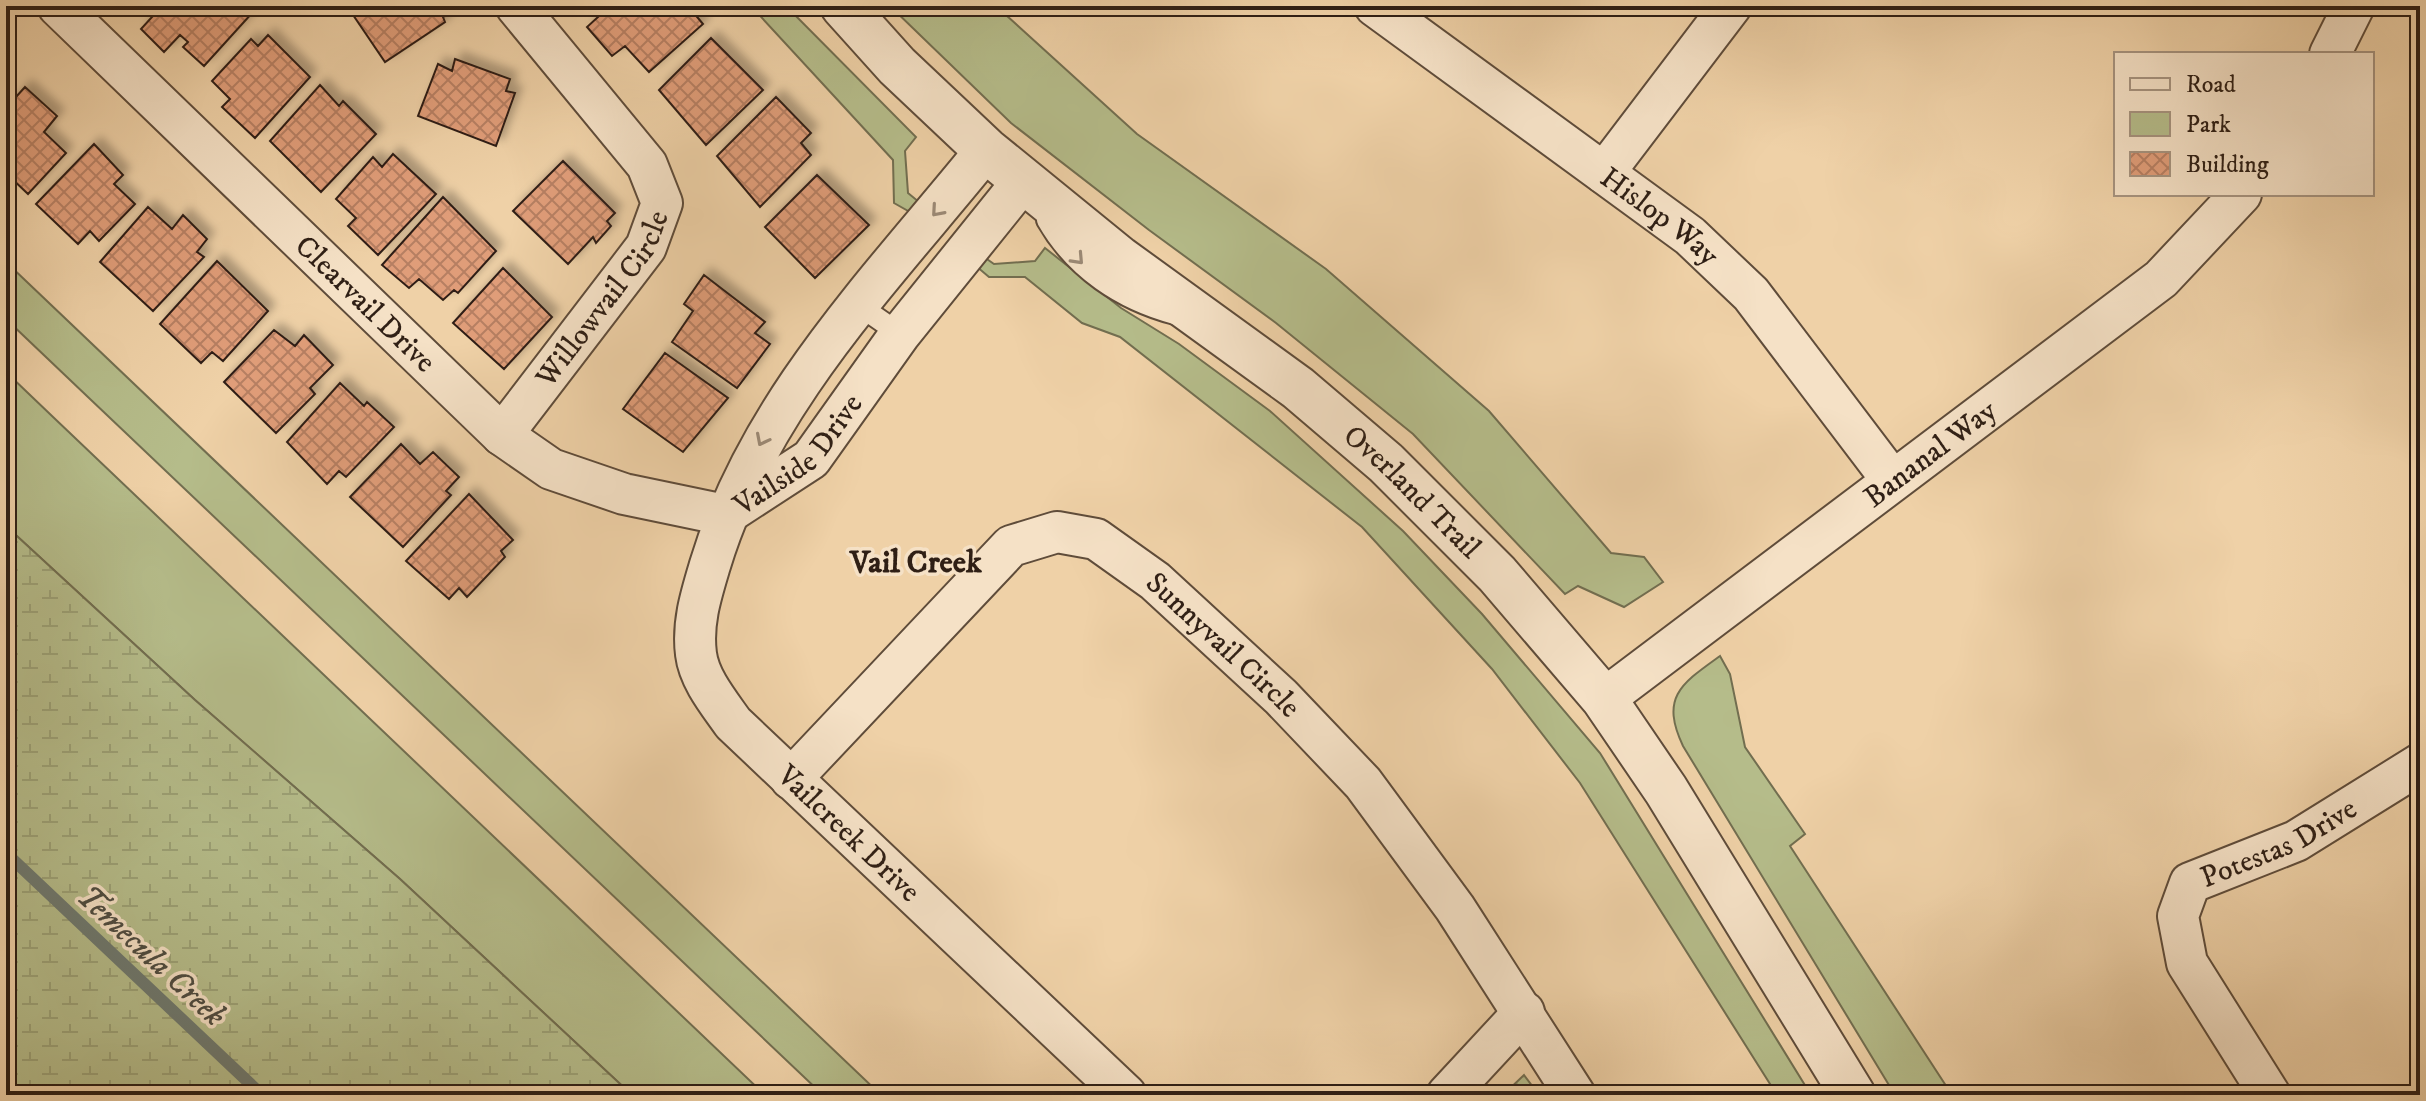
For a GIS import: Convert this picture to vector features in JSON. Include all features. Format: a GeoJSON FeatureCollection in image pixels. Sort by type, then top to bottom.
{"type":"FeatureCollection","features":[{"type":"Feature","properties":{"kind":"street","name":"Clearvail Drive"},"geometry":{"type":"LineString","coordinates":[[58,6],[502,435],[551,469],[624,494],[725,515]]}},
{"type":"Feature","properties":{"kind":"street","name":"Willowvail Circle"},"geometry":{"type":"LineString","coordinates":[[502,435],[646,247],[662,203],[647,165],[516,6]]}},
{"type":"Feature","properties":{"kind":"street","name":"Overland Trail"},"geometry":{"type":"LineString","coordinates":[[843,6],[897,66],[986,150],[1120,259],[1298,388],[1386,463],[1497,574],[1604,699],[1666,790],[1853,1095]]}},
{"type":"Feature","properties":{"kind":"street","name":"Hislop Way"},"geometry":{"type":"LineString","coordinates":[[1375,6],[1690,236],[1751,294],[1892,480]]}},
{"type":"Feature","properties":{"kind":"street"},"geometry":{"type":"LineString","coordinates":[[1604,173],[1731,6]]}},
{"type":"Feature","properties":{"kind":"street"},"geometry":{"type":"LineString","coordinates":[[2331,52],[2354,6]]}},
{"type":"Feature","properties":{"kind":"street","name":"Vailside Drive"},"geometry":{"type":"LineString","coordinates":[[725,515],[769,426],[857,304],[986,150]]}},
{"type":"Feature","properties":{"kind":"street","name":"Vailside Drive"},"geometry":{"type":"LineString","coordinates":[[725,515],[811,459],[900,334],[1030,187]]}},
{"type":"Feature","properties":{"kind":"street","name":"Bananal Way"},"geometry":{"type":"LineString","coordinates":[[1604,699],[2161,279],[2239,196]]}},
{"type":"Feature","properties":{"kind":"street","name":"Vailcreek Drive"},"geometry":{"type":"LineString","coordinates":[[725,515],[696,612],[696,657],[711,692],[733,723],[1126,1095]]}},
{"type":"Feature","properties":{"kind":"street","name":"Sunnyvail Circle"},"geometry":{"type":"LineString","coordinates":[[791,779],[1011,546],[1057,532],[1096,539],[1155,581],[1281,697],[1363,783],[1455,908],[1575,1095]]}},
{"type":"Feature","properties":{"kind":"street","name":"Potestas Drive"},"geometry":{"type":"LineString","coordinates":[[2270,1095],[2187,963],[2178,916],[2190,883],[2296,841],[2420,764]]}},
{"type":"Feature","properties":{"kind":"street"},"geometry":{"type":"LineString","coordinates":[[1447,1095],[1524,1012]]}},
{"type":"Feature","properties":{"kind":"lane"},"geometry":{"type":"LineString","coordinates":[[857,304],[900,334]]}},
{"type":"Feature","properties":{"kind":"green space"},"geometry":{"type":"Polygon","coordinates":[[[751,6],[786,6],[916,137],[905,151],[908,193],[919,202],[910,212],[894,203],[893,160],[751,6]]]}},
{"type":"Feature","properties":{"kind":"green space"},"geometry":{"type":"Polygon","coordinates":[[[890,6],[996,6],[1137,134],[1326,269],[1489,411],[1611,553],[1644,557],[1663,582],[1624,607],[1578,586],[1565,594],[1413,434],[1276,323],[1011,123],[890,6]]]}},
{"type":"Feature","properties":{"kind":"green space"},"geometry":{"type":"Polygon","coordinates":[[[1045,248],[1121,308],[1179,344],[1270,411],[1403,531],[1482,614],[1600,753],[1811,1095],[1777,1095],[1580,783],[1492,669],[1362,527],[1120,337],[1082,323],[1025,277],[989,277],[976,266],[984,257],[994,264],[1035,261],[1045,248]]]}},
{"type":"Feature","properties":{"kind":"green space"},"geometry":{"type":"Polygon","coordinates":[[[6,262],[881,1095],[823,1095],[6,319],[6,262]]]}},
{"type":"Feature","properties":{"kind":"green space"},"geometry":{"type":"Polygon","coordinates":[[[6,372],[765,1095],[632,1095],[400,879],[195,700],[6,526],[6,372]]]}},
{"type":"Feature","properties":{"kind":"green space"},"geometry":{"type":"Polygon","coordinates":[[[6,526],[195,700],[400,879],[632,1095],[6,1095],[6,526]]]}},
{"type":"Feature","properties":{"kind":"green space"},"geometry":{"type":"Polygon","coordinates":[[[1720,656],[1730,674],[1745,747],[1805,834],[1790,846],[1952,1095],[1895,1095],[1683,746],[1674,715],[1678,693],[1720,656]]]}},
{"type":"Feature","properties":{"kind":"green space"},"geometry":{"type":"Polygon","coordinates":[[[1524,1075],[1539,1095],[1503,1095],[1524,1075]]]}},
{"type":"Feature","properties":{"kind":"building"},"geometry":{"type":"Polygon","coordinates":[[[162,6],[247,6],[253,12],[204,66],[183,47],[188,42],[180,35],[164,52],[141,29],[162,6]]]}},
{"type":"Feature","properties":{"kind":"building"},"geometry":{"type":"Polygon","coordinates":[[[347,6],[446,6],[451,13],[443,17],[445,22],[385,62],[347,6]]]}},
{"type":"Feature","properties":{"kind":"building"},"geometry":{"type":"Polygon","coordinates":[[[610,6],[688,6],[703,24],[649,72],[625,46],[612,56],[587,27],[610,6]]]}},
{"type":"Feature","properties":{"kind":"building"},"geometry":{"type":"Polygon","coordinates":[[[268,35],[310,77],[255,138],[222,107],[230,99],[212,81],[251,39],[258,46],[268,35]]]}},
{"type":"Feature","properties":{"kind":"building"},"geometry":{"type":"Polygon","coordinates":[[[711,38],[763,90],[706,145],[659,90],[711,38]]]}},
{"type":"Feature","properties":{"kind":"building"},"geometry":{"type":"Polygon","coordinates":[[[455,59],[510,79],[506,91],[515,93],[496,146],[418,116],[438,64],[452,71],[455,59]]]}},
{"type":"Feature","properties":{"kind":"building"},"geometry":{"type":"Polygon","coordinates":[[[320,85],[339,106],[343,101],[376,134],[321,192],[270,141],[320,85]]]}},
{"type":"Feature","properties":{"kind":"building"},"geometry":{"type":"Polygon","coordinates":[[[25,87],[57,116],[44,132],[66,153],[28,194],[6,173],[6,119],[10,115],[6,108],[25,87]]]}},
{"type":"Feature","properties":{"kind":"building"},"geometry":{"type":"Polygon","coordinates":[[[776,97],[811,133],[801,143],[811,155],[760,207],[717,156],[776,97]]]}},
{"type":"Feature","properties":{"kind":"building"},"geometry":{"type":"Polygon","coordinates":[[[94,144],[123,175],[114,184],[135,204],[99,241],[90,231],[78,244],[36,204],[94,144]]]}},
{"type":"Feature","properties":{"kind":"building"},"geometry":{"type":"Polygon","coordinates":[[[393,154],[436,194],[378,255],[348,226],[356,218],[336,199],[373,157],[382,167],[393,154]]]}},
{"type":"Feature","properties":{"kind":"building"},"geometry":{"type":"Polygon","coordinates":[[[563,161],[615,213],[607,221],[611,226],[596,243],[593,237],[568,264],[513,211],[563,161]]]}},
{"type":"Feature","properties":{"kind":"building"},"geometry":{"type":"Polygon","coordinates":[[[817,175],[869,225],[815,278],[765,227],[817,175]]]}},
{"type":"Feature","properties":{"kind":"building"},"geometry":{"type":"Polygon","coordinates":[[[443,197],[496,251],[458,293],[454,290],[443,300],[419,279],[409,288],[382,265],[443,197]]]}},
{"type":"Feature","properties":{"kind":"building"},"geometry":{"type":"Polygon","coordinates":[[[148,207],[172,229],[183,215],[207,239],[197,252],[204,257],[153,311],[100,262],[148,207]]]}},
{"type":"Feature","properties":{"kind":"building"},"geometry":{"type":"Polygon","coordinates":[[[217,261],[268,311],[223,361],[212,352],[201,363],[160,324],[217,261]]]}},
{"type":"Feature","properties":{"kind":"building"},"geometry":{"type":"Polygon","coordinates":[[[503,268],[552,317],[504,369],[453,323],[503,268]]]}},
{"type":"Feature","properties":{"kind":"building"},"geometry":{"type":"Polygon","coordinates":[[[704,275],[765,322],[755,333],[770,344],[737,388],[672,342],[693,311],[684,304],[704,275]]]}},
{"type":"Feature","properties":{"kind":"building"},"geometry":{"type":"Polygon","coordinates":[[[274,330],[295,346],[304,335],[333,365],[310,388],[315,394],[276,433],[224,382],[274,330]]]}},
{"type":"Feature","properties":{"kind":"building"},"geometry":{"type":"Polygon","coordinates":[[[665,353],[728,398],[683,452],[623,409],[665,353]]]}},
{"type":"Feature","properties":{"kind":"building"},"geometry":{"type":"Polygon","coordinates":[[[340,383],[364,406],[367,402],[394,427],[346,477],[339,471],[327,484],[287,442],[340,383]]]}},
{"type":"Feature","properties":{"kind":"building"},"geometry":{"type":"Polygon","coordinates":[[[401,444],[420,464],[433,452],[459,477],[446,491],[451,495],[403,547],[350,497],[401,444]]]}},
{"type":"Feature","properties":{"kind":"building"},"geometry":{"type":"Polygon","coordinates":[[[469,494],[513,540],[501,551],[505,557],[467,597],[459,588],[449,599],[406,561],[469,494]]]}},
{"type":"Feature","properties":{"kind":"waterway","name":"Temecula Creek"},"geometry":{"type":"LineString","coordinates":[[6,853],[262,1095]]}},
{"type":"Feature","properties":{"kind":"district","name":"Vail Creek"},"geometry":{"type":"Point","coordinates":[916,561]}}]}
